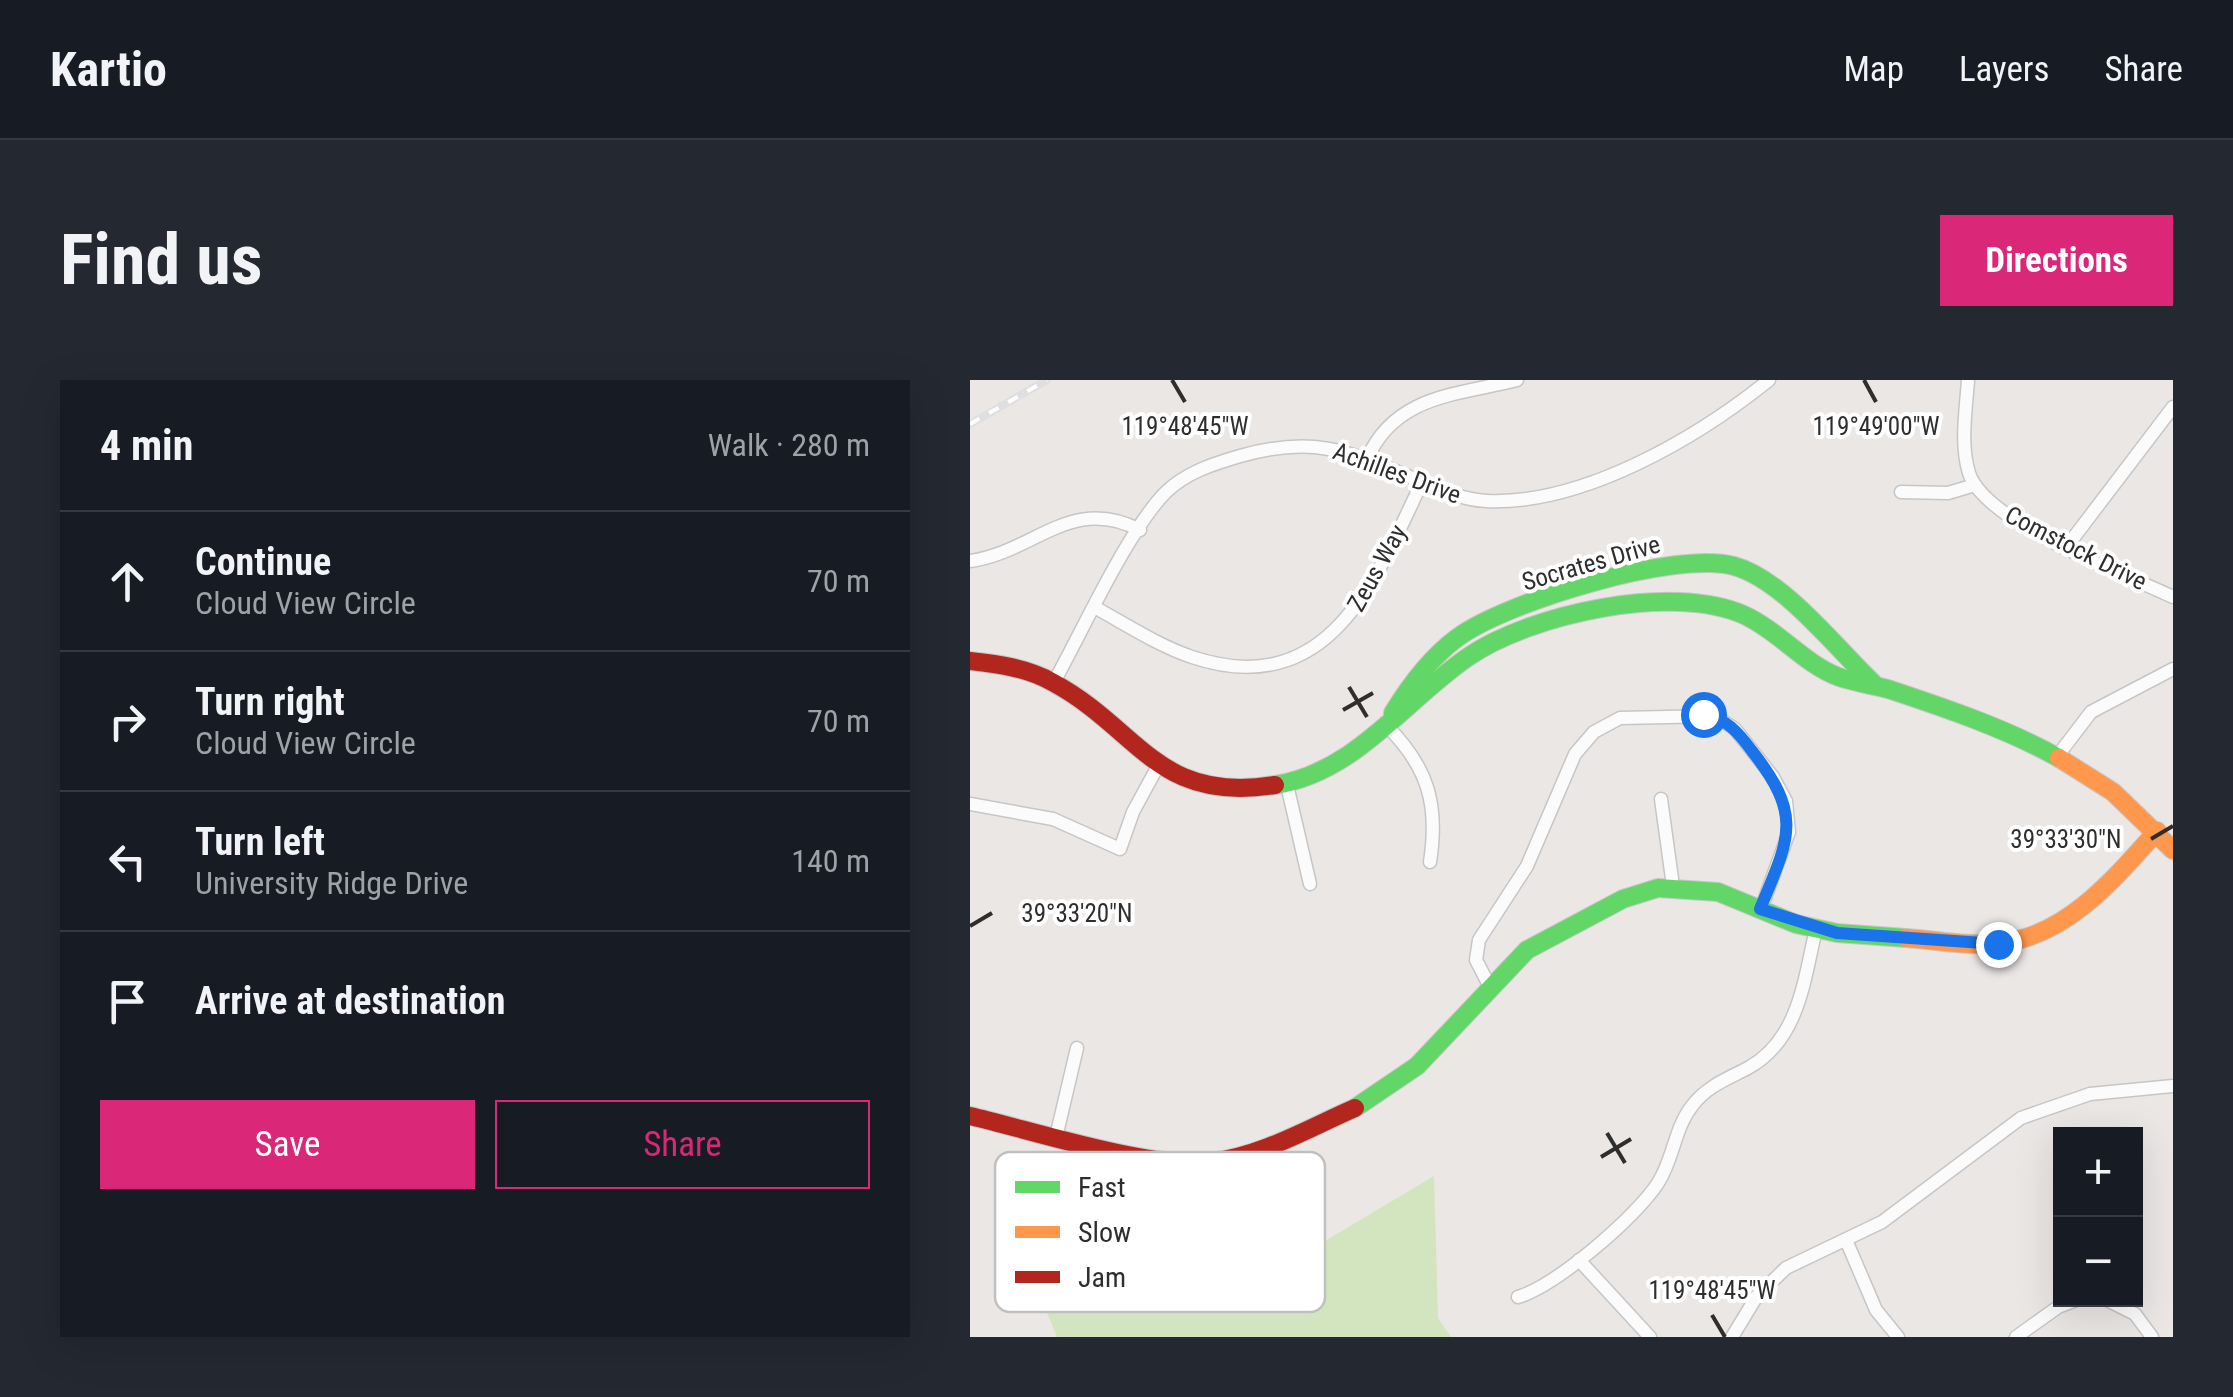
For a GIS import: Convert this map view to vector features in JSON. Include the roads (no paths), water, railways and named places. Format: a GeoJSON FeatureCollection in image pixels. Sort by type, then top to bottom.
{"type":"FeatureCollection","features":[{"type":"Feature","properties":{"kind":"street"},"geometry":{"type":"LineString","coordinates":[[1368,459],[1382,431],[1402,412],[1517,380]]}},
{"type":"Feature","properties":{"kind":"street","name":"Achilles Drive"},"geometry":{"type":"LineString","coordinates":[[1054,682],[1165,493],[1208,466],[1290,444],[1328,446],[1452,495],[1489,502],[1577,485],[1679,442],[1769,380]]}},
{"type":"Feature","properties":{"kind":"street"},"geometry":{"type":"LineString","coordinates":[[1901,492],[1948,493],[1975,485],[1965,454],[1968,380]]}},
{"type":"Feature","properties":{"kind":"street"},"geometry":{"type":"LineString","coordinates":[[2068,546],[2173,407]]}},
{"type":"Feature","properties":{"kind":"street","name":"Zeus Way"},"geometry":{"type":"LineString","coordinates":[[1096,608],[1196,659],[1236,665],[1294,655],[1328,637],[1357,609],[1422,482]]}},
{"type":"Feature","properties":{"kind":"street","name":"Comstock Drive"},"geometry":{"type":"LineString","coordinates":[[1975,485],[2007,514],[2173,597]]}},
{"type":"Feature","properties":{"kind":"street"},"geometry":{"type":"LineString","coordinates":[[970,561],[1094,515],[1119,519],[1140,530]]}},
{"type":"Feature","properties":{"kind":"street","name":"Socrates Drive"},"geometry":{"type":"LineString","coordinates":[[1386,725],[1410,684],[1470,629],[1625,575],[1701,559],[1733,566],[1763,582],[1874,684]]}},
{"type":"Feature","properties":{"kind":"street","name":"Socrates Drive"},"geometry":{"type":"LineString","coordinates":[[970,662],[1016,667],[1054,682],[1158,766],[1224,788],[1287,784],[1350,758],[1499,637],[1598,606],[1724,608],[1762,625],[1788,648],[1834,676],[1874,684],[2060,754],[2114,789],[2173,850]]}},
{"type":"Feature","properties":{"kind":"street"},"geometry":{"type":"LineString","coordinates":[[2060,754],[2091,712],[2173,669]]}},
{"type":"Feature","properties":{"kind":"street"},"geometry":{"type":"LineString","coordinates":[[1490,985],[1476,960],[1479,940],[1527,866],[1575,754],[1594,732],[1620,718],[1715,716],[1735,729],[1773,777],[1786,801],[1789,832],[1760,909]]}},
{"type":"Feature","properties":{"kind":"street"},"geometry":{"type":"LineString","coordinates":[[1386,725],[1417,759],[1432,792],[1435,828],[1430,862]]}},
{"type":"Feature","properties":{"kind":"street"},"geometry":{"type":"LineString","coordinates":[[970,804],[1053,820],[1120,849],[1133,812],[1158,766]]}},
{"type":"Feature","properties":{"kind":"street"},"geometry":{"type":"LineString","coordinates":[[1287,784],[1310,884]]}},
{"type":"Feature","properties":{"kind":"street"},"geometry":{"type":"LineString","coordinates":[[1661,799],[1674,886]]}},
{"type":"Feature","properties":{"kind":"street"},"geometry":{"type":"LineString","coordinates":[[1256,1152],[1347,1114],[1394,1085],[1439,1044],[1490,985],[1544,939],[1639,892],[1674,886],[1718,892],[1816,930],[2012,942],[2088,903],[2157,831]]}},
{"type":"Feature","properties":{"kind":"street"},"geometry":{"type":"LineString","coordinates":[[1518,1297],[1548,1286],[1658,1184],[1693,1104],[1717,1083],[1764,1058],[1786,1033],[1799,1002],[1816,930]]}},
{"type":"Feature","properties":{"kind":"street"},"geometry":{"type":"LineString","coordinates":[[1056,1137],[1077,1048]]}},
{"type":"Feature","properties":{"kind":"street"},"geometry":{"type":"LineString","coordinates":[[1732,1337],[1770,1282],[1803,1258],[1846,1240],[1906,1206],[2002,1130],[2042,1108],[2090,1094],[2173,1086]]}},
{"type":"Feature","properties":{"kind":"street"},"geometry":{"type":"LineString","coordinates":[[970,1116],[1128,1152]]}},
{"type":"Feature","properties":{"kind":"street"},"geometry":{"type":"LineString","coordinates":[[1846,1240],[1876,1310],[1898,1337]]}},
{"type":"Feature","properties":{"kind":"street"},"geometry":{"type":"LineString","coordinates":[[1579,1260],[1650,1337]]}},
{"type":"Feature","properties":{"kind":"street"},"geometry":{"type":"LineString","coordinates":[[2016,1337],[2058,1307]]}},
{"type":"Feature","properties":{"kind":"street"},"geometry":{"type":"LineString","coordinates":[[2120,1307],[2135,1314],[2152,1337]]}},
{"type":"Feature","properties":{"kind":"railway"},"geometry":{"type":"LineString","coordinates":[[970,424],[1047,380]]}}]}
